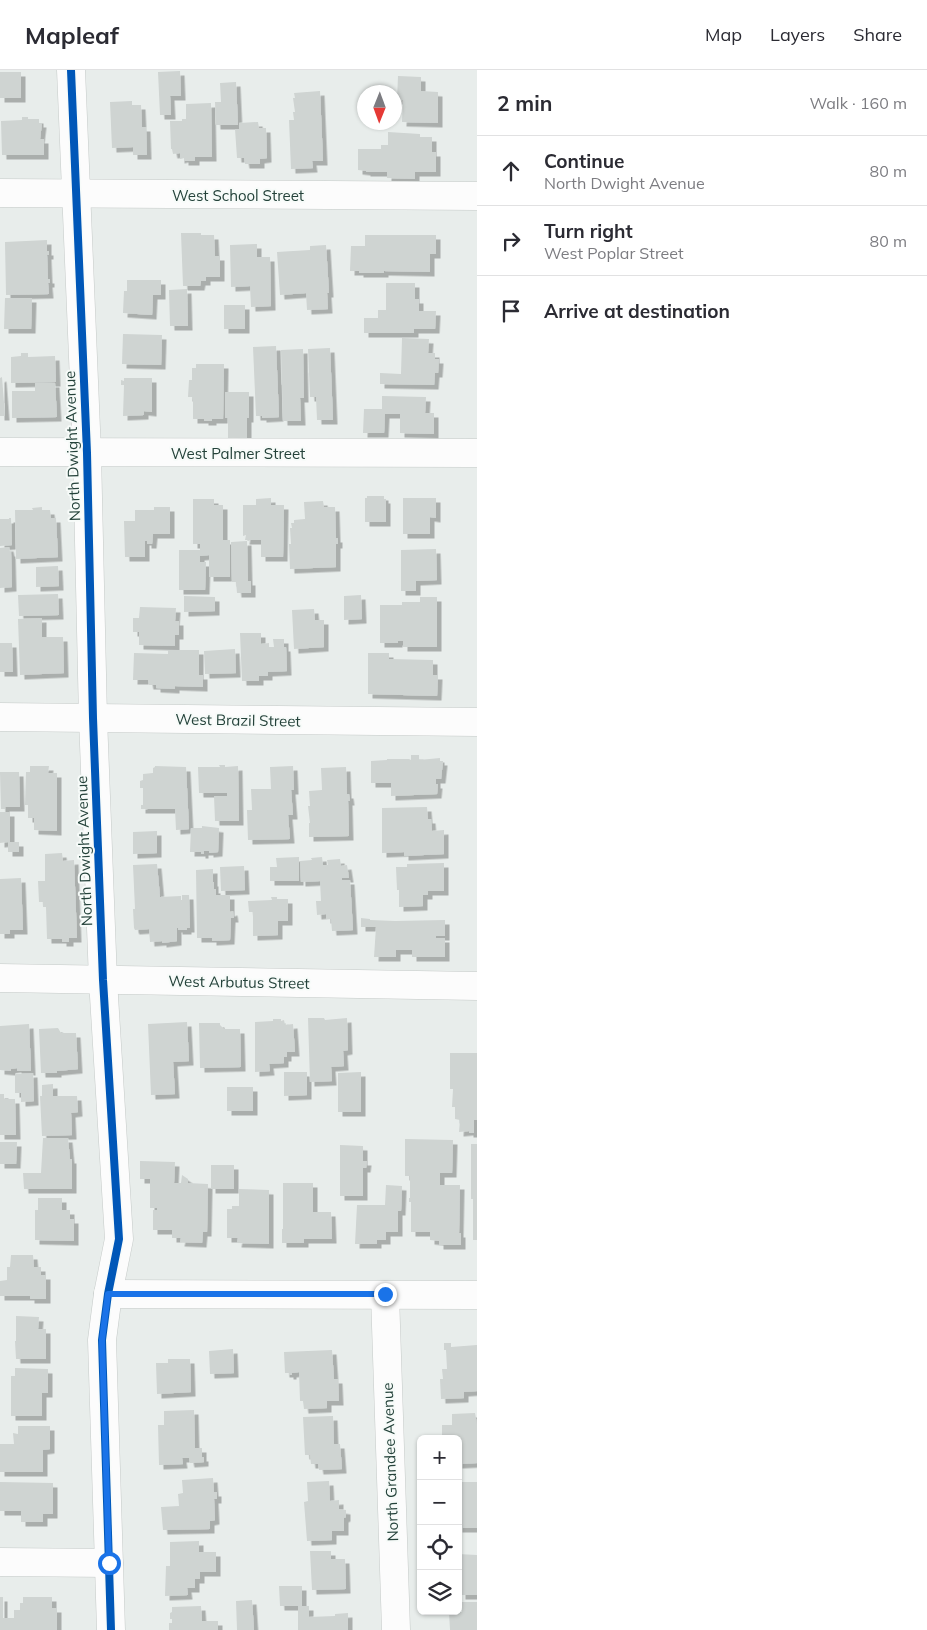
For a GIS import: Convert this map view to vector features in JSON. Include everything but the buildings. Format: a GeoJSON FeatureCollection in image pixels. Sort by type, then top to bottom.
{"type":"FeatureCollection","features":[{"type":"Feature","properties":{"kind":"street","name":"North Dwight Avenue"},"geometry":{"type":"LineString","coordinates":[[71,70],[87,453],[93,718],[103,980],[118,1239],[102,1340],[111,1630]]}},
{"type":"Feature","properties":{"kind":"street","name":"West School Street"},"geometry":{"type":"LineString","coordinates":[[0,193],[477,196]]}},
{"type":"Feature","properties":{"kind":"street","name":"West Palmer Street"},"geometry":{"type":"LineString","coordinates":[[0,452],[477,453]]}},
{"type":"Feature","properties":{"kind":"street","name":"West Brazil Street"},"geometry":{"type":"LineString","coordinates":[[0,717],[477,722]]}},
{"type":"Feature","properties":{"kind":"street","name":"West Arbutus Street"},"geometry":{"type":"LineString","coordinates":[[0,978],[477,986]]}},
{"type":"Feature","properties":{"kind":"street"},"geometry":{"type":"LineString","coordinates":[[108,1294],[385,1294],[477,1296]]}},
{"type":"Feature","properties":{"kind":"street","name":"North Grandee Avenue"},"geometry":{"type":"LineString","coordinates":[[385,1294],[396,1630]]}},
{"type":"Feature","properties":{"kind":"street"},"geometry":{"type":"LineString","coordinates":[[0,1562],[109,1563]]}},
{"type":"Feature","properties":{"kind":"cycle path"},"geometry":{"type":"LineString","coordinates":[[71,70],[87,453],[93,718],[103,980],[119,1239],[108,1294],[102,1340],[111,1630]]}},
{"type":"Feature","properties":{"kind":"route"},"geometry":{"type":"LineString","coordinates":[[109,1563],[102,1340],[108,1294],[385,1294]]}}]}
